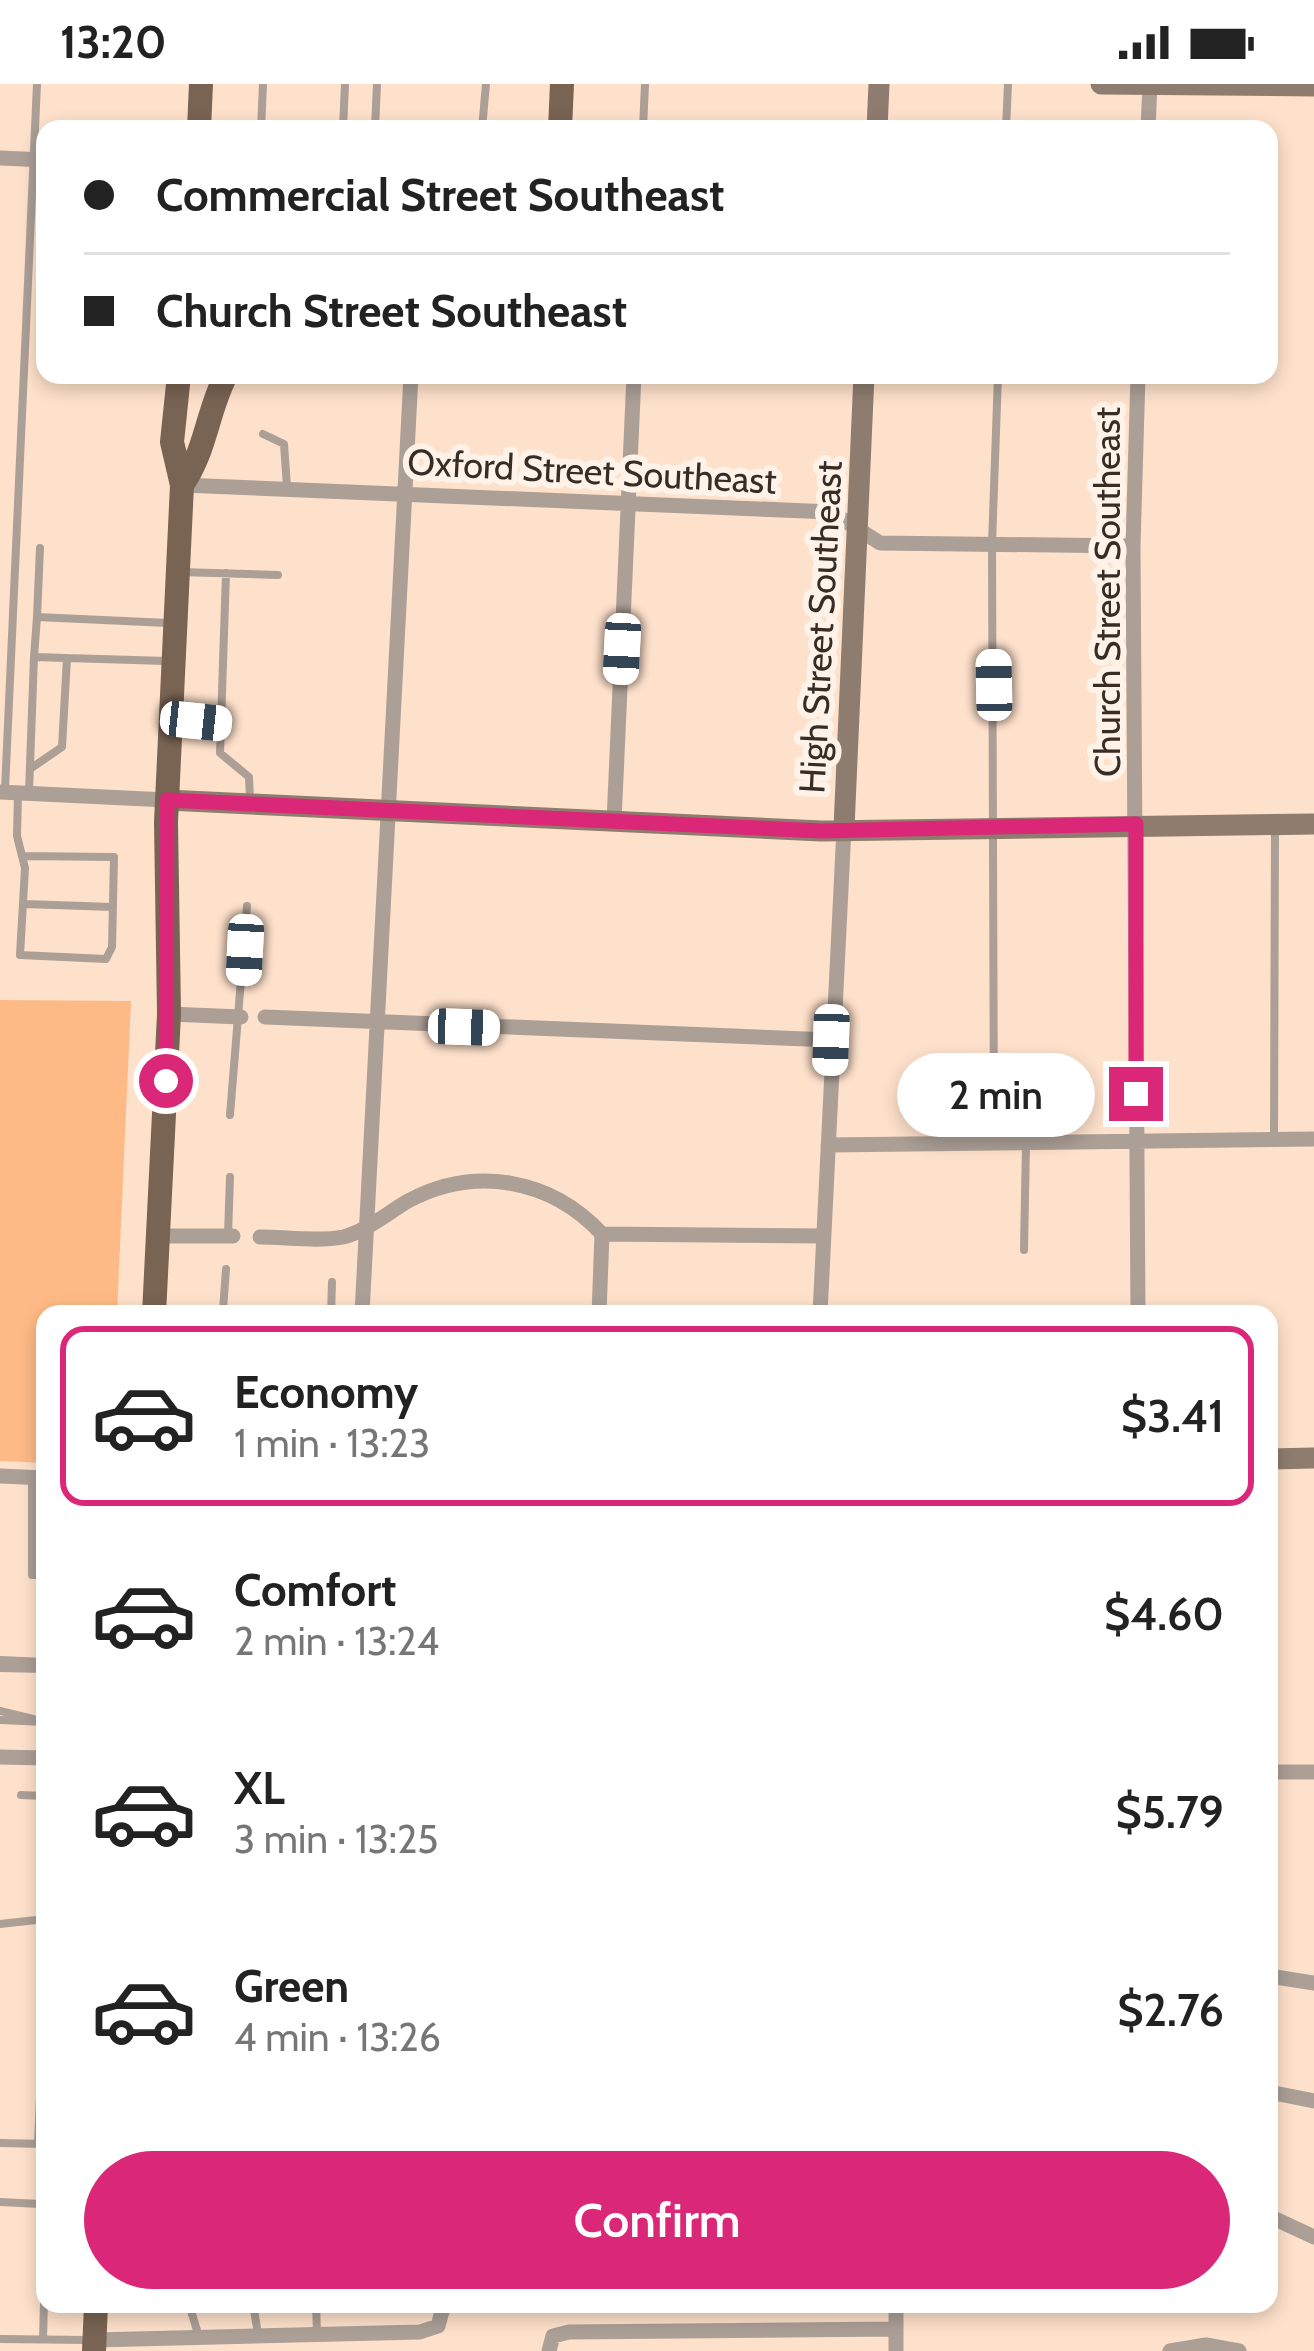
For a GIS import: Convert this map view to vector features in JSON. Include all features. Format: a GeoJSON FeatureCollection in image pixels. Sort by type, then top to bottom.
{"type":"FeatureCollection","features":[{"type":"Feature","properties":{"kind":"main road"},"geometry":{"type":"LineString","coordinates":[[199,120],[201,84]]}},
{"type":"Feature","properties":{"kind":"main road"},"geometry":{"type":"LineString","coordinates":[[560,120],[562,84]]}},
{"type":"Feature","properties":{"kind":"main road"},"geometry":{"type":"LineString","coordinates":[[154,1305],[169,1014],[167,800],[182,485],[172,442],[177,384]]}},
{"type":"Feature","properties":{"kind":"main road"},"geometry":{"type":"LineString","coordinates":[[182,485],[200,459],[210,406],[221,384]]}},
{"type":"Feature","properties":{"kind":"main road"},"geometry":{"type":"LineString","coordinates":[[94,2345],[96,2313]]}},
{"type":"Feature","properties":{"kind":"street"},"geometry":{"type":"LineString","coordinates":[[877,120],[879,84]]}},
{"type":"Feature","properties":{"kind":"street"},"geometry":{"type":"LineString","coordinates":[[1101,84],[1314,86]]}},
{"type":"Feature","properties":{"kind":"street"},"geometry":{"type":"LineString","coordinates":[[1148,120],[1150,84]]}},
{"type":"Feature","properties":{"kind":"street"},"geometry":{"type":"LineString","coordinates":[[0,158],[36,160]]}},
{"type":"Feature","properties":{"kind":"street"},"geometry":{"type":"LineString","coordinates":[[362,1305],[411,384]]}},
{"type":"Feature","properties":{"kind":"street"},"geometry":{"type":"LineString","coordinates":[[614,822],[634,384]]}},
{"type":"Feature","properties":{"kind":"street","name":"High Street Southeast"},"geometry":{"type":"LineString","coordinates":[[820,1305],[864,384]]}},
{"type":"Feature","properties":{"kind":"street","name":"Church Street Southeast"},"geometry":{"type":"LineString","coordinates":[[1138,384],[1133,546],[1138,1305]]}},
{"type":"Feature","properties":{"kind":"street","name":"Oxford Street Southeast"},"geometry":{"type":"LineString","coordinates":[[182,485],[831,512],[872,542],[1133,546]]}},
{"type":"Feature","properties":{"kind":"street"},"geometry":{"type":"LineString","coordinates":[[13,792],[390,814],[844,828],[1314,824]]}},
{"type":"Feature","properties":{"kind":"street"},"geometry":{"type":"LineString","coordinates":[[169,1014],[241,1017]]}},
{"type":"Feature","properties":{"kind":"street"},"geometry":{"type":"LineString","coordinates":[[266,1018],[831,1040]]}},
{"type":"Feature","properties":{"kind":"street"},"geometry":{"type":"LineString","coordinates":[[827,1145],[1314,1139]]}},
{"type":"Feature","properties":{"kind":"street"},"geometry":{"type":"LineString","coordinates":[[260,1237],[345,1237],[437,1188],[502,1181],[567,1202],[602,1234],[823,1236]]}},
{"type":"Feature","properties":{"kind":"street"},"geometry":{"type":"LineString","coordinates":[[599,1305],[602,1234]]}},
{"type":"Feature","properties":{"kind":"street"},"geometry":{"type":"LineString","coordinates":[[157,1236],[231,1236]]}},
{"type":"Feature","properties":{"kind":"street"},"geometry":{"type":"LineString","coordinates":[[1278,1459],[1314,1458]]}},
{"type":"Feature","properties":{"kind":"street"},"geometry":{"type":"LineString","coordinates":[[0,1477],[36,1478]]}},
{"type":"Feature","properties":{"kind":"street"},"geometry":{"type":"LineString","coordinates":[[0,1757],[36,1758]]}},
{"type":"Feature","properties":{"kind":"street"},"geometry":{"type":"LineString","coordinates":[[1278,1772],[1314,1772]]}},
{"type":"Feature","properties":{"kind":"street"},"geometry":{"type":"LineString","coordinates":[[1278,1977],[1314,1983]]}},
{"type":"Feature","properties":{"kind":"street"},"geometry":{"type":"LineString","coordinates":[[1278,2094],[1314,2101]]}},
{"type":"Feature","properties":{"kind":"street"},"geometry":{"type":"LineString","coordinates":[[1278,2220],[1314,2237]]}},
{"type":"Feature","properties":{"kind":"street"},"geometry":{"type":"LineString","coordinates":[[94,2345],[199,2337],[269,2341],[420,2332],[438,2326],[442,2313]]}},
{"type":"Feature","properties":{"kind":"street"},"geometry":{"type":"LineString","coordinates":[[896,2313],[896,2351]]}},
{"type":"Feature","properties":{"kind":"street"},"geometry":{"type":"LineString","coordinates":[[551,2344],[569,2332],[896,2330]]}},
{"type":"Feature","properties":{"kind":"street"},"geometry":{"type":"LineString","coordinates":[[1170,2351],[1206,2345],[1239,2351]]}},
{"type":"Feature","properties":{"kind":"lane"},"geometry":{"type":"LineString","coordinates":[[37,84],[38,120]]}},
{"type":"Feature","properties":{"kind":"lane"},"geometry":{"type":"LineString","coordinates":[[261,120],[262,84]]}},
{"type":"Feature","properties":{"kind":"lane"},"geometry":{"type":"LineString","coordinates":[[343,120],[345,84]]}},
{"type":"Feature","properties":{"kind":"lane"},"geometry":{"type":"LineString","coordinates":[[375,120],[377,84]]}},
{"type":"Feature","properties":{"kind":"lane"},"geometry":{"type":"LineString","coordinates":[[483,120],[486,84]]}},
{"type":"Feature","properties":{"kind":"lane"},"geometry":{"type":"LineString","coordinates":[[643,120],[645,84]]}},
{"type":"Feature","properties":{"kind":"lane"},"geometry":{"type":"LineString","coordinates":[[1006,120],[1008,84]]}},
{"type":"Feature","properties":{"kind":"lane"},"geometry":{"type":"LineString","coordinates":[[23,856],[114,857],[106,959],[20,955],[23,856],[13,792],[36,233]]}},
{"type":"Feature","properties":{"kind":"lane"},"geometry":{"type":"LineString","coordinates":[[994,1144],[992,544],[998,384]]}},
{"type":"Feature","properties":{"kind":"lane"},"geometry":{"type":"LineString","coordinates":[[263,434],[284,444],[286,488]]}},
{"type":"Feature","properties":{"kind":"lane"},"geometry":{"type":"LineString","coordinates":[[30,770],[40,548]]}},
{"type":"Feature","properties":{"kind":"lane"},"geometry":{"type":"LineString","coordinates":[[178,572],[278,575]]}},
{"type":"Feature","properties":{"kind":"lane"},"geometry":{"type":"LineString","coordinates":[[226,573],[220,753],[248,777],[250,803]]}},
{"type":"Feature","properties":{"kind":"lane"},"geometry":{"type":"LineString","coordinates":[[37,617],[176,623]]}},
{"type":"Feature","properties":{"kind":"lane"},"geometry":{"type":"LineString","coordinates":[[34,657],[174,662]]}},
{"type":"Feature","properties":{"kind":"lane"},"geometry":{"type":"LineString","coordinates":[[13,792],[30,770],[62,747],[67,658]]}},
{"type":"Feature","properties":{"kind":"lane"},"geometry":{"type":"LineString","coordinates":[[171,719],[221,723]]}},
{"type":"Feature","properties":{"kind":"lane"},"geometry":{"type":"LineString","coordinates":[[1274,1140],[1275,824]]}},
{"type":"Feature","properties":{"kind":"lane"},"geometry":{"type":"LineString","coordinates":[[24,904],[113,907]]}},
{"type":"Feature","properties":{"kind":"lane"},"geometry":{"type":"LineString","coordinates":[[230,1115],[248,906]]}},
{"type":"Feature","properties":{"kind":"lane"},"geometry":{"type":"LineString","coordinates":[[1024,1250],[1026,1143]]}},
{"type":"Feature","properties":{"kind":"lane"},"geometry":{"type":"LineString","coordinates":[[230,1177],[231,1236]]}},
{"type":"Feature","properties":{"kind":"lane"},"geometry":{"type":"LineString","coordinates":[[223,1305],[226,1269]]}},
{"type":"Feature","properties":{"kind":"lane"},"geometry":{"type":"LineString","coordinates":[[331,1305],[332,1282]]}},
{"type":"Feature","properties":{"kind":"lane"},"geometry":{"type":"LineString","coordinates":[[36,1498],[32,1525],[32,1575],[36,1575]]}},
{"type":"Feature","properties":{"kind":"lane"},"geometry":{"type":"LineString","coordinates":[[0,1664],[36,1665]]}},
{"type":"Feature","properties":{"kind":"lane"},"geometry":{"type":"LineString","coordinates":[[0,1715],[36,1721]]}},
{"type":"Feature","properties":{"kind":"lane"},"geometry":{"type":"LineString","coordinates":[[21,1795],[36,1796]]}},
{"type":"Feature","properties":{"kind":"lane"},"geometry":{"type":"LineString","coordinates":[[0,1924],[36,1920]]}},
{"type":"Feature","properties":{"kind":"lane"},"geometry":{"type":"LineString","coordinates":[[0,2143],[36,2144]]}},
{"type":"Feature","properties":{"kind":"lane"},"geometry":{"type":"LineString","coordinates":[[0,2202],[36,2204]]}},
{"type":"Feature","properties":{"kind":"lane"},"geometry":{"type":"LineString","coordinates":[[44,2313],[44,2339]]}},
{"type":"Feature","properties":{"kind":"lane"},"geometry":{"type":"LineString","coordinates":[[192,2313],[199,2337]]}},
{"type":"Feature","properties":{"kind":"lane"},"geometry":{"type":"LineString","coordinates":[[257,2313],[269,2341]]}},
{"type":"Feature","properties":{"kind":"lane"},"geometry":{"type":"LineString","coordinates":[[316,2313],[317,2335]]}},
{"type":"Feature","properties":{"kind":"lane"},"geometry":{"type":"LineString","coordinates":[[0,2338],[94,2345]]}},
{"type":"Feature","properties":{"kind":"shaded area"},"geometry":{"type":"Polygon","coordinates":[[[0,1000],[131,1001],[117,1305],[36,1305],[36,1463],[0,1461],[0,1000]]]}},
{"type":"Feature","properties":{"kind":"route"},"geometry":{"type":"LineString","coordinates":[[166,1081],[167,800],[821,831],[866,826],[1136,824],[1136,1094]]}}]}
